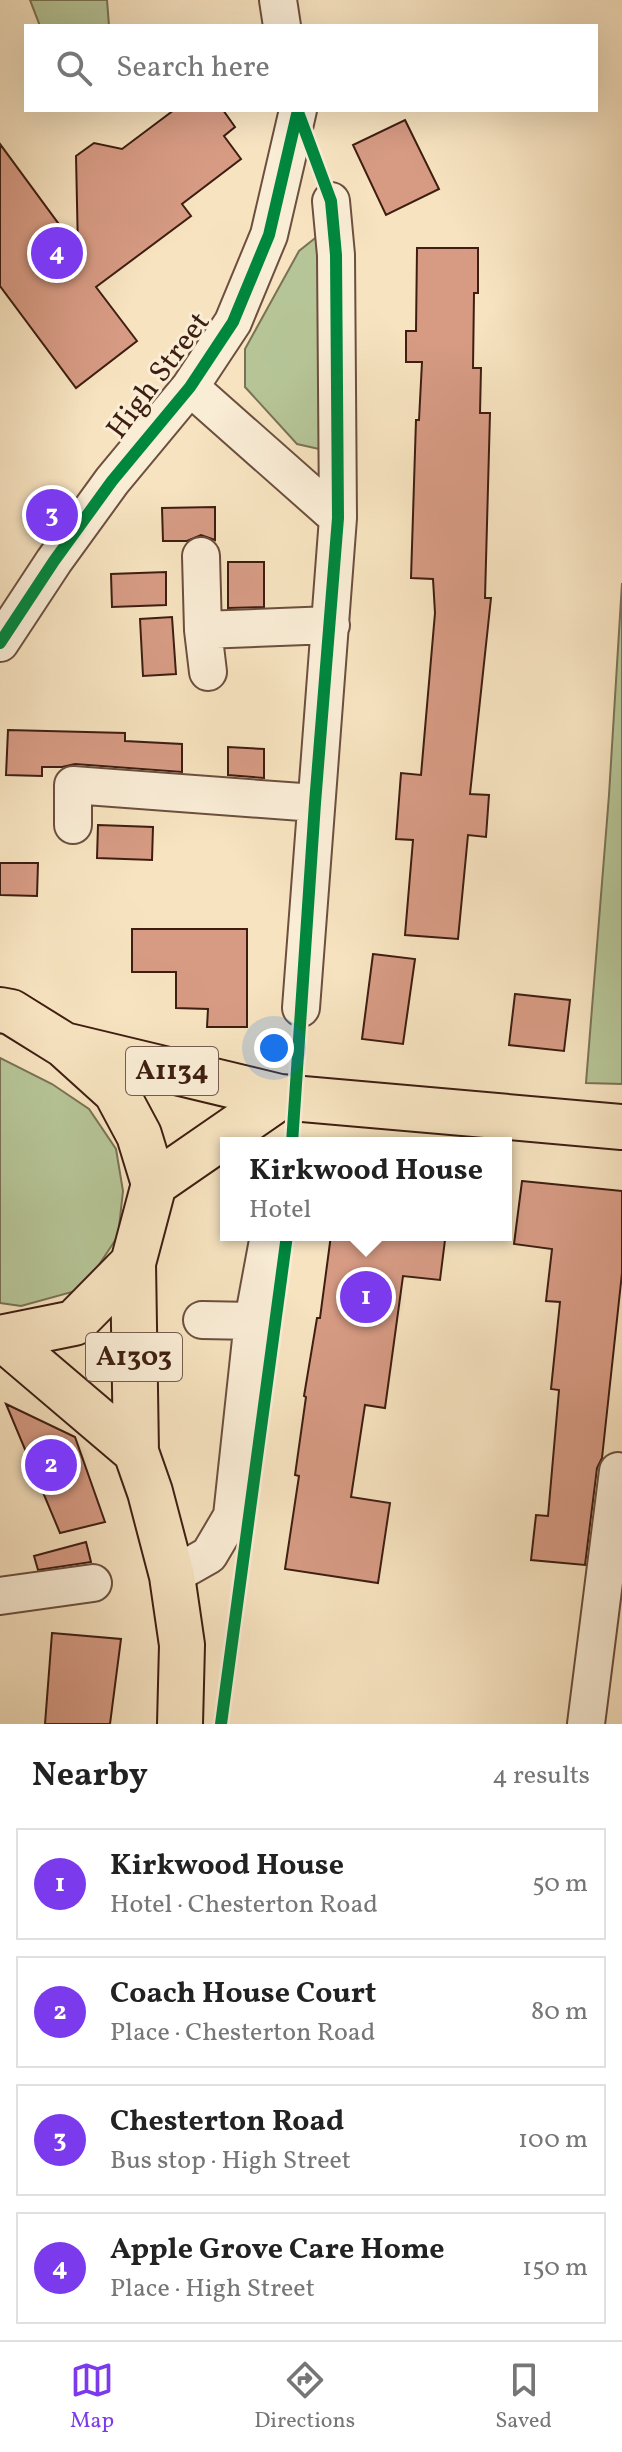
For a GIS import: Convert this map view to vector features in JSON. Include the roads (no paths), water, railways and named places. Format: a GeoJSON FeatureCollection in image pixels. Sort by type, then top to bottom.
{"type":"FeatureCollection","features":[{"type":"Feature","properties":{"kind":"main road"},"geometry":{"type":"LineString","coordinates":[[0,1010],[11,1012],[64,1045],[116,1092],[139,1135],[154,1184],[133,1263],[74,1323],[1,1338]]}},
{"type":"Feature","properties":{"kind":"main road","name":"A1134"},"geometry":{"type":"LineString","coordinates":[[64,1045],[280,1097],[622,1127]]}},
{"type":"Feature","properties":{"kind":"main road","name":"A1134"},"geometry":{"type":"LineString","coordinates":[[222,1137],[280,1097]]}},
{"type":"Feature","properties":{"kind":"main road","name":"A1134"},"geometry":{"type":"LineString","coordinates":[[154,1184],[220,1138]]}},
{"type":"Feature","properties":{"kind":"main road","name":"A1303"},"geometry":{"type":"LineString","coordinates":[[133,1263],[136,1452],[172,1576],[182,1645],[180,1724]]}},
{"type":"Feature","properties":{"kind":"main road","name":"A1303"},"geometry":{"type":"LineString","coordinates":[[1,1338],[136,1452]]}},
{"type":"Feature","properties":{"kind":"street"},"geometry":{"type":"LineString","coordinates":[[278,0],[282,24]]}},
{"type":"Feature","properties":{"kind":"street","name":"High Street"},"geometry":{"type":"LineString","coordinates":[[0,643],[112,481],[190,387],[233,322],[269,235],[298,112]]}},
{"type":"Feature","properties":{"kind":"street"},"geometry":{"type":"LineString","coordinates":[[301,1008],[338,518],[336,255],[331,201]]}},
{"type":"Feature","properties":{"kind":"street"},"geometry":{"type":"LineString","coordinates":[[190,387],[338,518]]}},
{"type":"Feature","properties":{"kind":"street"},"geometry":{"type":"LineString","coordinates":[[201,556],[203,630],[208,672]]}},
{"type":"Feature","properties":{"kind":"street"},"geometry":{"type":"LineString","coordinates":[[203,630],[331,625]]}},
{"type":"Feature","properties":{"kind":"street"},"geometry":{"type":"LineString","coordinates":[[73,825],[73,785],[315,803]]}},
{"type":"Feature","properties":{"kind":"street"},"geometry":{"type":"LineString","coordinates":[[172,1576],[209,1555],[232,1516],[253,1321],[268,1241]]}},
{"type":"Feature","properties":{"kind":"street"},"geometry":{"type":"LineString","coordinates":[[202,1320],[253,1321]]}},
{"type":"Feature","properties":{"kind":"street"},"geometry":{"type":"LineString","coordinates":[[586,1724],[618,1471]]}},
{"type":"Feature","properties":{"kind":"street"},"geometry":{"type":"LineString","coordinates":[[0,1596],[93,1583]]}},
{"type":"Feature","properties":{"kind":"place","name":"Apple Grove Care Home"},"geometry":{"type":"Point","coordinates":[57,253]}},
{"type":"Feature","properties":{"kind":"place","name":"Chesterton Road"},"geometry":{"type":"Point","coordinates":[52,515]}},
{"type":"Feature","properties":{"kind":"place","name":"Kirkwood House"},"geometry":{"type":"Point","coordinates":[366,1297]}},
{"type":"Feature","properties":{"kind":"place","name":"Coach House Court"},"geometry":{"type":"Point","coordinates":[51,1465]}}]}
